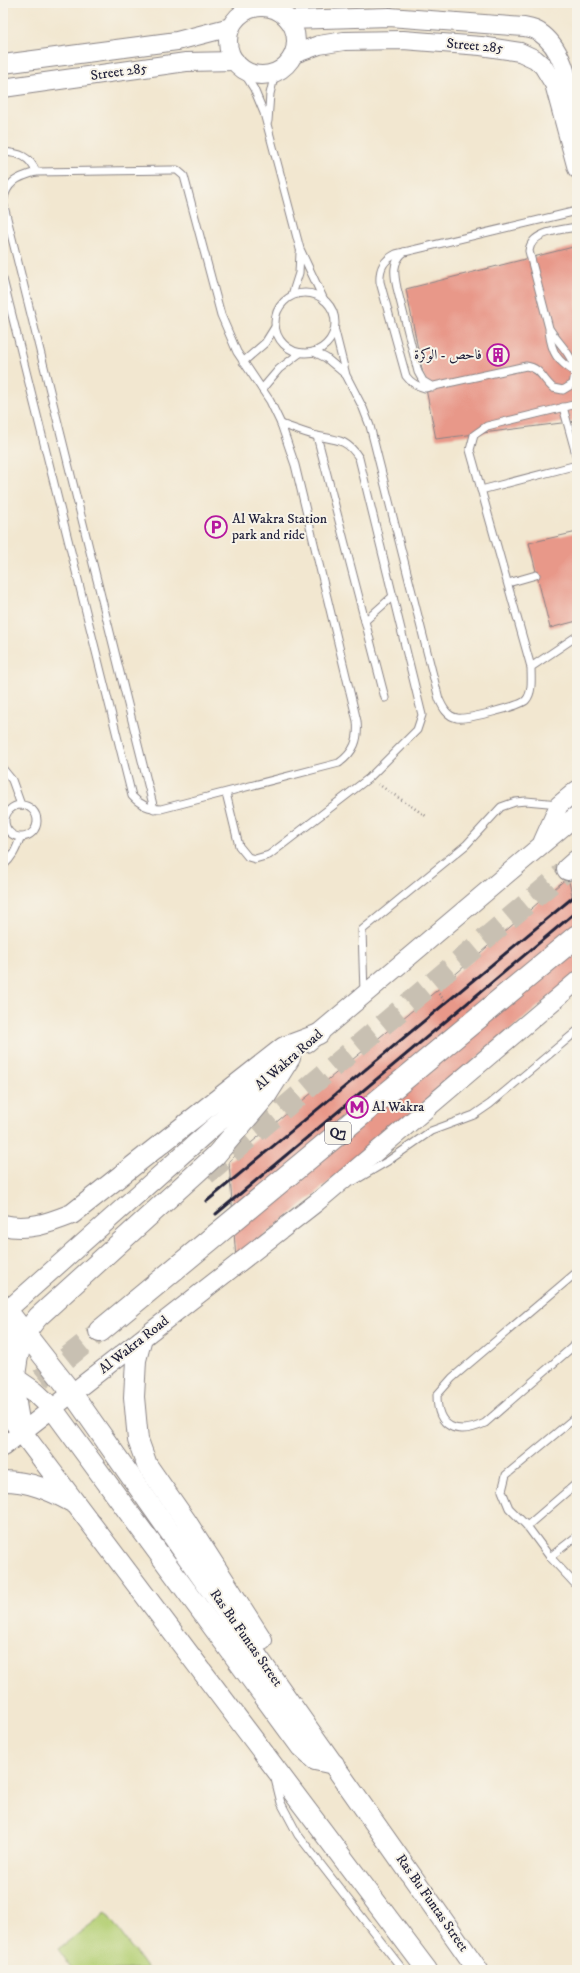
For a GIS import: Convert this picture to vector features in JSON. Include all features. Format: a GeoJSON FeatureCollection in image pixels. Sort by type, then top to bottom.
{"type":"FeatureCollection","features":[{"type":"Feature","properties":{"kind":"highway","name":"Q7"},"geometry":{"type":"LineString","coordinates":[[100,1331],[577,936]]}},
{"type":"Feature","properties":{"kind":"main road"},"geometry":{"type":"LineString","coordinates":[[3,1225],[13,1228],[43,1226],[72,1214],[284,1047],[319,1034]]}},
{"type":"Feature","properties":{"kind":"main road"},"geometry":{"type":"LineString","coordinates":[[8,1365],[25,1334],[38,1318],[216,1156],[266,1096],[290,1058]]}},
{"type":"Feature","properties":{"kind":"main road"},"geometry":{"type":"LineString","coordinates":[[4,1310],[8,1365],[16,1410],[22,1431]]}},
{"type":"Feature","properties":{"kind":"main road","name":"Ras Bu Funtas Street"},"geometry":{"type":"LineString","coordinates":[[4,1310],[72,1393],[478,1970]]}},
{"type":"Feature","properties":{"kind":"main road"},"geometry":{"type":"LineString","coordinates":[[141,1341],[136,1367],[134,1397],[136,1427],[142,1453],[153,1476],[186,1520],[260,1636],[271,1664],[274,1678]]}},
{"type":"Feature","properties":{"kind":"main road"},"geometry":{"type":"LineString","coordinates":[[8,1365],[43,1382],[72,1393]]}},
{"type":"Feature","properties":{"kind":"main road"},"geometry":{"type":"LineString","coordinates":[[8,1365],[52,1408],[301,1746],[315,1760],[334,1764]]}},
{"type":"Feature","properties":{"kind":"main road"},"geometry":{"type":"LineString","coordinates":[[3,1407],[427,1970]]}},
{"type":"Feature","properties":{"kind":"main road"},"geometry":{"type":"LineString","coordinates":[[3,1481],[18,1481],[51,1490],[80,1508]]}},
{"type":"Feature","properties":{"kind":"street"},"geometry":{"type":"LineString","coordinates":[[258,7],[276,9],[289,20],[296,37],[294,54],[283,68],[275,73],[257,75],[238,65],[228,45],[231,27],[242,13],[258,7]]}},
{"type":"Feature","properties":{"kind":"street","name":"Street 285"},"geometry":{"type":"LineString","coordinates":[[289,20],[389,17],[524,27],[539,31],[548,40],[561,60],[577,123]]}},
{"type":"Feature","properties":{"kind":"street","name":"Street 285"},"geometry":{"type":"LineString","coordinates":[[3,64],[177,41],[231,27]]}},
{"type":"Feature","properties":{"kind":"street","name":"Street 285"},"geometry":{"type":"LineString","coordinates":[[294,54],[319,45],[344,41],[403,40],[481,46],[520,52],[535,59],[543,66],[554,84],[577,170]]}},
{"type":"Feature","properties":{"kind":"street","name":"Street 285"},"geometry":{"type":"LineString","coordinates":[[3,88],[186,62],[238,65]]}},
{"type":"Feature","properties":{"kind":"street"},"geometry":{"type":"LineString","coordinates":[[542,845],[559,804],[577,790]]}},
{"type":"Feature","properties":{"kind":"street","name":"Al Wakra Road"},"geometry":{"type":"LineString","coordinates":[[4,1310],[290,1058],[577,815]]}},
{"type":"Feature","properties":{"kind":"street","name":"Al Wakra Road"},"geometry":{"type":"LineString","coordinates":[[3,1447],[141,1341],[317,1202],[577,981]]}},
{"type":"Feature","properties":{"kind":"lane"},"geometry":{"type":"LineString","coordinates":[[238,65],[254,89],[261,107],[300,249],[324,300],[334,314],[335,331],[346,375],[364,408],[370,426],[439,699],[446,713],[458,719],[516,706],[525,702],[530,694],[531,667],[470,450],[474,435],[487,426],[577,404]]}},
{"type":"Feature","properties":{"kind":"lane"},"geometry":{"type":"LineString","coordinates":[[269,137],[268,116],[270,94],[275,73]]}},
{"type":"Feature","properties":{"kind":"lane"},"geometry":{"type":"LineString","coordinates":[[3,152],[15,153],[26,157],[36,172]]}},
{"type":"Feature","properties":{"kind":"lane"},"geometry":{"type":"LineString","coordinates":[[3,279],[5,298],[129,790],[136,801],[147,808],[154,809],[226,793],[331,766],[347,757],[357,741],[358,731],[355,714],[296,465],[281,424],[262,389],[228,334],[220,315],[186,181],[181,173],[172,170],[36,172],[21,177],[11,183],[4,194],[3,202],[154,809]]}},
{"type":"Feature","properties":{"kind":"lane"},"geometry":{"type":"LineString","coordinates":[[549,328],[556,339],[566,346],[573,356],[577,374],[573,384],[563,390],[553,388],[548,385],[540,371],[536,368],[526,366],[433,387],[417,387],[406,376],[380,282],[380,275],[385,261],[390,257],[404,252],[577,211]]}},
{"type":"Feature","properties":{"kind":"lane"},"geometry":{"type":"LineString","coordinates":[[577,226],[539,236],[532,242],[529,251],[549,328],[551,346],[556,358],[577,374]]}},
{"type":"Feature","properties":{"kind":"lane"},"geometry":{"type":"LineString","coordinates":[[300,249],[299,273],[292,295],[279,307],[276,315],[275,327],[279,340],[285,346],[300,353],[314,352],[327,344],[335,331]]}},
{"type":"Feature","properties":{"kind":"lane"},"geometry":{"type":"LineString","coordinates":[[404,252],[400,255],[395,265],[396,282],[418,372],[423,381],[433,387]]}},
{"type":"Feature","properties":{"kind":"lane"},"geometry":{"type":"LineString","coordinates":[[292,295],[308,293],[317,295],[324,300]]}},
{"type":"Feature","properties":{"kind":"lane"},"geometry":{"type":"LineString","coordinates":[[244,362],[265,344],[275,327]]}},
{"type":"Feature","properties":{"kind":"lane"},"geometry":{"type":"LineString","coordinates":[[314,352],[326,358],[346,375]]}},
{"type":"Feature","properties":{"kind":"lane"},"geometry":{"type":"LineString","coordinates":[[262,389],[279,369],[300,353]]}},
{"type":"Feature","properties":{"kind":"lane"},"geometry":{"type":"LineString","coordinates":[[563,407],[577,458]]}},
{"type":"Feature","properties":{"kind":"lane"},"geometry":{"type":"LineString","coordinates":[[226,793],[239,846],[248,857],[255,859],[262,858],[369,778],[417,730],[422,715],[359,458],[345,443],[338,439],[317,436],[281,424]]}},
{"type":"Feature","properties":{"kind":"lane"},"geometry":{"type":"LineString","coordinates":[[317,436],[385,698]]}},
{"type":"Feature","properties":{"kind":"lane"},"geometry":{"type":"LineString","coordinates":[[482,490],[577,465]]}},
{"type":"Feature","properties":{"kind":"lane"},"geometry":{"type":"LineString","coordinates":[[508,583],[536,574]]}},
{"type":"Feature","properties":{"kind":"lane"},"geometry":{"type":"LineString","coordinates":[[365,621],[394,596]]}},
{"type":"Feature","properties":{"kind":"lane"},"geometry":{"type":"LineString","coordinates":[[531,667],[577,636]]}},
{"type":"Feature","properties":{"kind":"lane"},"geometry":{"type":"LineString","coordinates":[[3,769],[12,780],[21,805]]}},
{"type":"Feature","properties":{"kind":"lane"},"geometry":{"type":"LineString","coordinates":[[364,995],[362,930],[466,844],[502,808],[515,802],[559,804]]}},
{"type":"Feature","properties":{"kind":"lane"},"geometry":{"type":"LineString","coordinates":[[21,805],[28,806],[32,809],[38,819],[37,825],[31,835],[20,838],[14,836],[6,828],[4,817],[11,808],[21,805]]}},
{"type":"Feature","properties":{"kind":"lane"},"geometry":{"type":"LineString","coordinates":[[3,866],[10,859],[20,838]]}},
{"type":"Feature","properties":{"kind":"lane"},"geometry":{"type":"LineString","coordinates":[[317,1202],[388,1161],[431,1131],[474,1115],[490,1104],[577,1031]]}},
{"type":"Feature","properties":{"kind":"lane"},"geometry":{"type":"LineString","coordinates":[[577,1272],[452,1378],[437,1395],[437,1410],[445,1422],[459,1430],[473,1428],[485,1423],[577,1344]]}},
{"type":"Feature","properties":{"kind":"lane"},"geometry":{"type":"LineString","coordinates":[[577,1416],[506,1475],[502,1491],[509,1508],[527,1526],[550,1557],[577,1586]]}},
{"type":"Feature","properties":{"kind":"lane"},"geometry":{"type":"LineString","coordinates":[[527,1526],[577,1483]]}},
{"type":"Feature","properties":{"kind":"lane"},"geometry":{"type":"LineString","coordinates":[[550,1557],[577,1536]]}},
{"type":"Feature","properties":{"kind":"lane"},"geometry":{"type":"LineString","coordinates":[[273,1765],[281,1803],[298,1835],[403,1970]]}},
{"type":"Feature","properties":{"kind":"path"},"geometry":{"type":"LineString","coordinates":[[369,778],[426,816]]}},
{"type":"Feature","properties":{"kind":"path"},"geometry":{"type":"LineString","coordinates":[[292,1130],[513,947]]}},
{"type":"Feature","properties":{"kind":"path"},"geometry":{"type":"LineString","coordinates":[[436,991],[446,1002]]}},
{"type":"Feature","properties":{"kind":"green space"},"geometry":{"type":"Polygon","coordinates":[[[106,1913],[148,1970],[73,1970],[58,1949],[106,1913]]]}},
{"type":"Feature","properties":{"kind":"building","name":"فاحص - الوكرة"},"geometry":{"type":"Polygon","coordinates":[[[577,246],[577,421],[436,439],[406,289],[577,246]]]}},
{"type":"Feature","properties":{"kind":"building"},"geometry":{"type":"Polygon","coordinates":[[[577,532],[577,621],[550,628],[529,543],[577,532]]]}},
{"type":"Feature","properties":{"kind":"building","name":"Al Wakra"},"geometry":{"type":"Polygon","coordinates":[[[568,877],[577,918],[577,974],[236,1260],[229,1161],[436,991],[568,877]]]}},
{"type":"Feature","properties":{"kind":"tunnel"},"geometry":{"type":"LineString","coordinates":[[206,1174],[568,869]]}},
{"type":"Feature","properties":{"kind":"tunnel"},"geometry":{"type":"LineString","coordinates":[[15,1400],[100,1331]]}},
{"type":"Feature","properties":{"kind":"railway"},"geometry":{"type":"LineString","coordinates":[[207,1201],[577,894]]}},
{"type":"Feature","properties":{"kind":"railway"},"geometry":{"type":"LineString","coordinates":[[216,1214],[577,911]]}},
{"type":"Feature","properties":{"kind":"place","name":"فاحص - الوكرة"},"geometry":{"type":"Point","coordinates":[498,355]}},
{"type":"Feature","properties":{"kind":"place","name":"Al Wakra Station park and ride"},"geometry":{"type":"Point","coordinates":[216,527]}},
{"type":"Feature","properties":{"kind":"place","name":"Al Wakra"},"geometry":{"type":"Point","coordinates":[357,1107]}}]}
